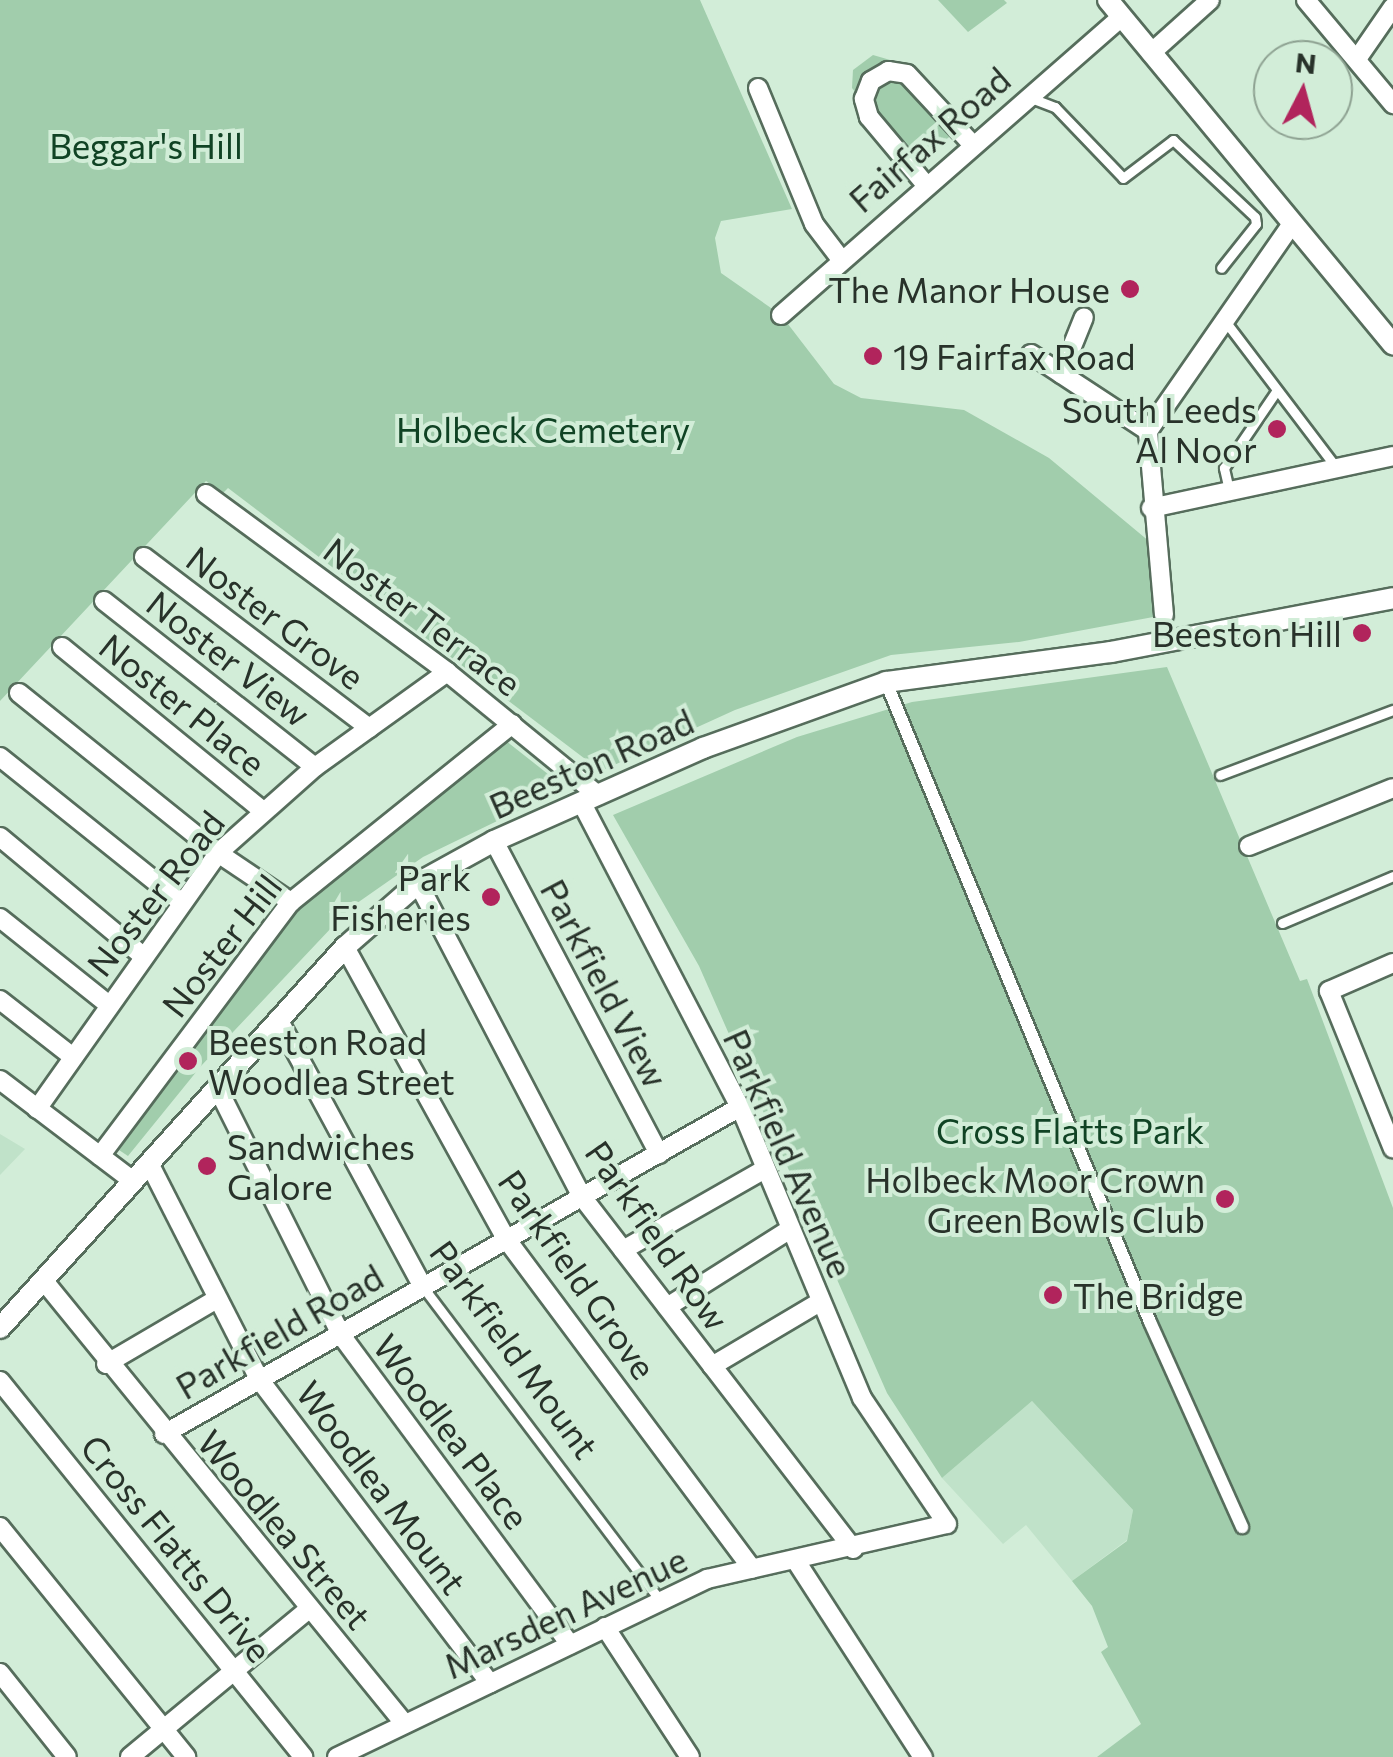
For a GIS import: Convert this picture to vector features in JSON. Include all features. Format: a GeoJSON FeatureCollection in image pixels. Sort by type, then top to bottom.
{"type":"FeatureCollection","features":[{"type":"Feature","properties":{"kind":"street"},"geometry":{"type":"LineString","coordinates":[[1108,0],[1290,225],[1390,332]]}},
{"type":"Feature","properties":{"kind":"street"},"geometry":{"type":"LineString","coordinates":[[1151,53],[1210,0]]}},
{"type":"Feature","properties":{"kind":"street"},"geometry":{"type":"LineString","coordinates":[[1306,0],[1393,104]]}},
{"type":"Feature","properties":{"kind":"street"},"geometry":{"type":"LineString","coordinates":[[1356,58],[1393,6]]}},
{"type":"Feature","properties":{"kind":"street","name":"Fairfax Road"},"geometry":{"type":"LineString","coordinates":[[780,315],[840,258],[1122,17]]}},
{"type":"Feature","properties":{"kind":"street"},"geometry":{"type":"LineString","coordinates":[[926,185],[869,117],[864,98],[871,80],[888,71],[907,74],[973,144]]}},
{"type":"Feature","properties":{"kind":"street"},"geometry":{"type":"LineString","coordinates":[[758,88],[814,224],[840,258]]}},
{"type":"Feature","properties":{"kind":"street"},"geometry":{"type":"LineString","coordinates":[[1164,616],[1151,508],[1148,431],[1290,225]]}},
{"type":"Feature","properties":{"kind":"street"},"geometry":{"type":"LineString","coordinates":[[1062,374],[1084,317]]}},
{"type":"Feature","properties":{"kind":"street"},"geometry":{"type":"LineString","coordinates":[[1031,354],[1148,431]]}},
{"type":"Feature","properties":{"kind":"street"},"geometry":{"type":"LineString","coordinates":[[1151,508],[1393,456]]}},
{"type":"Feature","properties":{"kind":"street","name":"Noster Terrace"},"geometry":{"type":"LineString","coordinates":[[206,494],[447,672],[512,724],[590,798]]}},
{"type":"Feature","properties":{"kind":"street","name":"Noster Grove"},"geometry":{"type":"LineString","coordinates":[[144,556],[369,728]]}},
{"type":"Feature","properties":{"kind":"street","name":"Beeston Road"},"geometry":{"type":"LineString","coordinates":[[4,1316],[44,1281],[345,947],[418,883],[494,841],[703,748],[886,682],[1111,652],[1393,598]]}},
{"type":"Feature","properties":{"kind":"street","name":"Noster View"},"geometry":{"type":"LineString","coordinates":[[104,601],[315,767]]}},
{"type":"Feature","properties":{"kind":"street","name":"Noster Place"},"geometry":{"type":"LineString","coordinates":[[62,647],[264,811]]}},
{"type":"Feature","properties":{"kind":"street","name":"Noster Road"},"geometry":{"type":"LineString","coordinates":[[37,1109],[218,853],[315,767],[447,672]]}},
{"type":"Feature","properties":{"kind":"street"},"geometry":{"type":"LineString","coordinates":[[886,682],[1150,1322],[1242,1527]]}},
{"type":"Feature","properties":{"kind":"street"},"geometry":{"type":"LineString","coordinates":[[19,693],[218,853],[291,902]]}},
{"type":"Feature","properties":{"kind":"street","name":"Noster Hill"},"geometry":{"type":"LineString","coordinates":[[100,1156],[291,902],[512,724]]}},
{"type":"Feature","properties":{"kind":"street"},"geometry":{"type":"LineString","coordinates":[[0,757],[182,903]]}},
{"type":"Feature","properties":{"kind":"street"},"geometry":{"type":"LineString","coordinates":[[1249,846],[1393,788]]}},
{"type":"Feature","properties":{"kind":"street","name":"Parkfield Avenue"},"geometry":{"type":"LineString","coordinates":[[590,798],[740,1107],[818,1303],[862,1398],[948,1524]]}},
{"type":"Feature","properties":{"kind":"street"},"geometry":{"type":"LineString","coordinates":[[0,836],[144,956]]}},
{"type":"Feature","properties":{"kind":"street","name":"Parkfield View"},"geometry":{"type":"LineString","coordinates":[[494,841],[659,1154]]}},
{"type":"Feature","properties":{"kind":"street","name":"Parkfield Row"},"geometry":{"type":"LineString","coordinates":[[418,883],[582,1198],[853,1549]]}},
{"type":"Feature","properties":{"kind":"street"},"geometry":{"type":"LineString","coordinates":[[0,918],[109,1005]]}},
{"type":"Feature","properties":{"kind":"street","name":"Parkfield Grove"},"geometry":{"type":"LineString","coordinates":[[345,947],[507,1240],[752,1569]]}},
{"type":"Feature","properties":{"kind":"street"},"geometry":{"type":"LineString","coordinates":[[1393,963],[1330,991],[1393,1150]]}},
{"type":"Feature","properties":{"kind":"street"},"geometry":{"type":"LineString","coordinates":[[0,1000],[73,1056]]}},
{"type":"Feature","properties":{"kind":"street","name":"Parkfield Mount"},"geometry":{"type":"LineString","coordinates":[[278,1019],[423,1287]]}},
{"type":"Feature","properties":{"kind":"street"},"geometry":{"type":"LineString","coordinates":[[0,1080],[133,1181]]}},
{"type":"Feature","properties":{"kind":"street","name":"Woodlea Place"},"geometry":{"type":"LineString","coordinates":[[217,1087],[341,1335],[570,1644]]}},
{"type":"Feature","properties":{"kind":"street","name":"Parkfield Road"},"geometry":{"type":"LineString","coordinates":[[164,1434],[740,1107]]}},
{"type":"Feature","properties":{"kind":"street","name":"Woodlea Mount"},"geometry":{"type":"LineString","coordinates":[[149,1164],[259,1379],[490,1683]]}},
{"type":"Feature","properties":{"kind":"street"},"geometry":{"type":"LineString","coordinates":[[622,1250],[766,1169]]}},
{"type":"Feature","properties":{"kind":"street"},"geometry":{"type":"LineString","coordinates":[[667,1307],[789,1230]]}},
{"type":"Feature","properties":{"kind":"street","name":"Woodlea Street"},"geometry":{"type":"LineString","coordinates":[[44,1281],[106,1364],[404,1723]]}},
{"type":"Feature","properties":{"kind":"street"},"geometry":{"type":"LineString","coordinates":[[106,1364],[217,1300]]}},
{"type":"Feature","properties":{"kind":"street"},"geometry":{"type":"LineString","coordinates":[[712,1366],[818,1303]]}},
{"type":"Feature","properties":{"kind":"street","name":"Cross Flatts Drive"},"geometry":{"type":"LineString","coordinates":[[0,1381],[303,1757]]}},
{"type":"Feature","properties":{"kind":"street","name":"Marsden Avenue"},"geometry":{"type":"LineString","coordinates":[[336,1757],[707,1579],[853,1549],[948,1524]]}},
{"type":"Feature","properties":{"kind":"street"},"geometry":{"type":"LineString","coordinates":[[0,1527],[186,1757]]}},
{"type":"Feature","properties":{"kind":"street"},"geometry":{"type":"LineString","coordinates":[[796,1562],[923,1757]]}},
{"type":"Feature","properties":{"kind":"street"},"geometry":{"type":"LineString","coordinates":[[130,1757],[309,1610]]}},
{"type":"Feature","properties":{"kind":"street"},"geometry":{"type":"LineString","coordinates":[[605,1627],[690,1757]]}},
{"type":"Feature","properties":{"kind":"street"},"geometry":{"type":"LineString","coordinates":[[0,1673],[68,1757]]}},
{"type":"Feature","properties":{"kind":"lane"},"geometry":{"type":"LineString","coordinates":[[1028,97],[1055,107],[1123,178],[1173,140],[1255,217],[1256,224],[1221,268]]}},
{"type":"Feature","properties":{"kind":"lane"},"geometry":{"type":"LineString","coordinates":[[1225,321],[1336,467]]}},
{"type":"Feature","properties":{"kind":"lane"},"geometry":{"type":"LineString","coordinates":[[1230,491],[1224,468],[1277,390]]}},
{"type":"Feature","properties":{"kind":"lane"},"geometry":{"type":"LineString","coordinates":[[1220,775],[1393,710]]}},
{"type":"Feature","properties":{"kind":"lane"},"geometry":{"type":"LineString","coordinates":[[1282,922],[1393,876]]}},
{"type":"Feature","properties":{"kind":"lane","name":"Parkfield Mount"},"geometry":{"type":"LineString","coordinates":[[423,1287],[660,1600]]}},
{"type":"Feature","properties":{"kind":"shaded area"},"geometry":{"type":"Polygon","coordinates":[[[0,1134],[25,1149],[0,1175],[0,1134]]]}},
{"type":"Feature","properties":{"kind":"shaded area"},"geometry":{"type":"Polygon","coordinates":[[[1032,1401],[1133,1510],[1127,1540],[1072,1581],[1026,1525],[1003,1544],[942,1478],[1032,1401]]]}},
{"type":"Feature","properties":{"kind":"green space","name":"Holbeck Cemetery"},"geometry":{"type":"Polygon","coordinates":[[[0,0],[700,0],[792,209],[721,221],[715,238],[721,273],[781,315],[834,384],[861,398],[964,410],[1049,458],[1156,547],[1164,615],[1019,642],[891,655],[735,710],[601,771],[228,488],[223,493],[206,481],[0,701],[0,0]]]}},
{"type":"Feature","properties":{"kind":"green space"},"geometry":{"type":"Polygon","coordinates":[[[938,0],[1004,0],[1007,3],[968,32],[938,0]]]}},
{"type":"Feature","properties":{"kind":"green space"},"geometry":{"type":"Polygon","coordinates":[[[873,55],[897,62],[956,131],[915,167],[852,88],[853,70],[873,55]]]}},
{"type":"Feature","properties":{"kind":"green space","name":"Cross Flatts Park"},"geometry":{"type":"Polygon","coordinates":[[[1167,667],[1300,981],[1307,979],[1393,1208],[1393,1757],[1097,1757],[1141,1724],[1101,1652],[1108,1647],[1092,1606],[1072,1581],[1127,1541],[1133,1510],[1032,1401],[942,1478],[887,1393],[699,966],[613,815],[797,737],[912,702],[1167,667]]]}},
{"type":"Feature","properties":{"kind":"green space"},"geometry":{"type":"Polygon","coordinates":[[[505,740],[558,782],[559,791],[423,857],[350,908],[201,1066],[128,1156],[119,1150],[284,917],[505,740]]]}},
{"type":"Feature","properties":{"kind":"place","name":"The Manor House"},"geometry":{"type":"Point","coordinates":[1130,289]}},
{"type":"Feature","properties":{"kind":"place","name":"19 Fairfax Road"},"geometry":{"type":"Point","coordinates":[873,356]}},
{"type":"Feature","properties":{"kind":"place","name":"South Leeds Al Noor"},"geometry":{"type":"Point","coordinates":[1277,429]}},
{"type":"Feature","properties":{"kind":"place","name":"Beeston Hill"},"geometry":{"type":"Point","coordinates":[1362,633]}},
{"type":"Feature","properties":{"kind":"place","name":"Park Fisheries"},"geometry":{"type":"Point","coordinates":[491,897]}},
{"type":"Feature","properties":{"kind":"place","name":"Beeston Road Woodlea Street"},"geometry":{"type":"Point","coordinates":[188,1061]}},
{"type":"Feature","properties":{"kind":"place","name":"Sandwiches Galore"},"geometry":{"type":"Point","coordinates":[207,1166]}},
{"type":"Feature","properties":{"kind":"place","name":"Holbeck Moor Crown Green Bowls Club"},"geometry":{"type":"Point","coordinates":[1225,1199]}},
{"type":"Feature","properties":{"kind":"place","name":"The Bridge"},"geometry":{"type":"Point","coordinates":[1053,1295]}},
{"type":"Feature","properties":{"kind":"park label","name":"Beggar's Hill"},"geometry":{"type":"Point","coordinates":[146,145]}}]}
